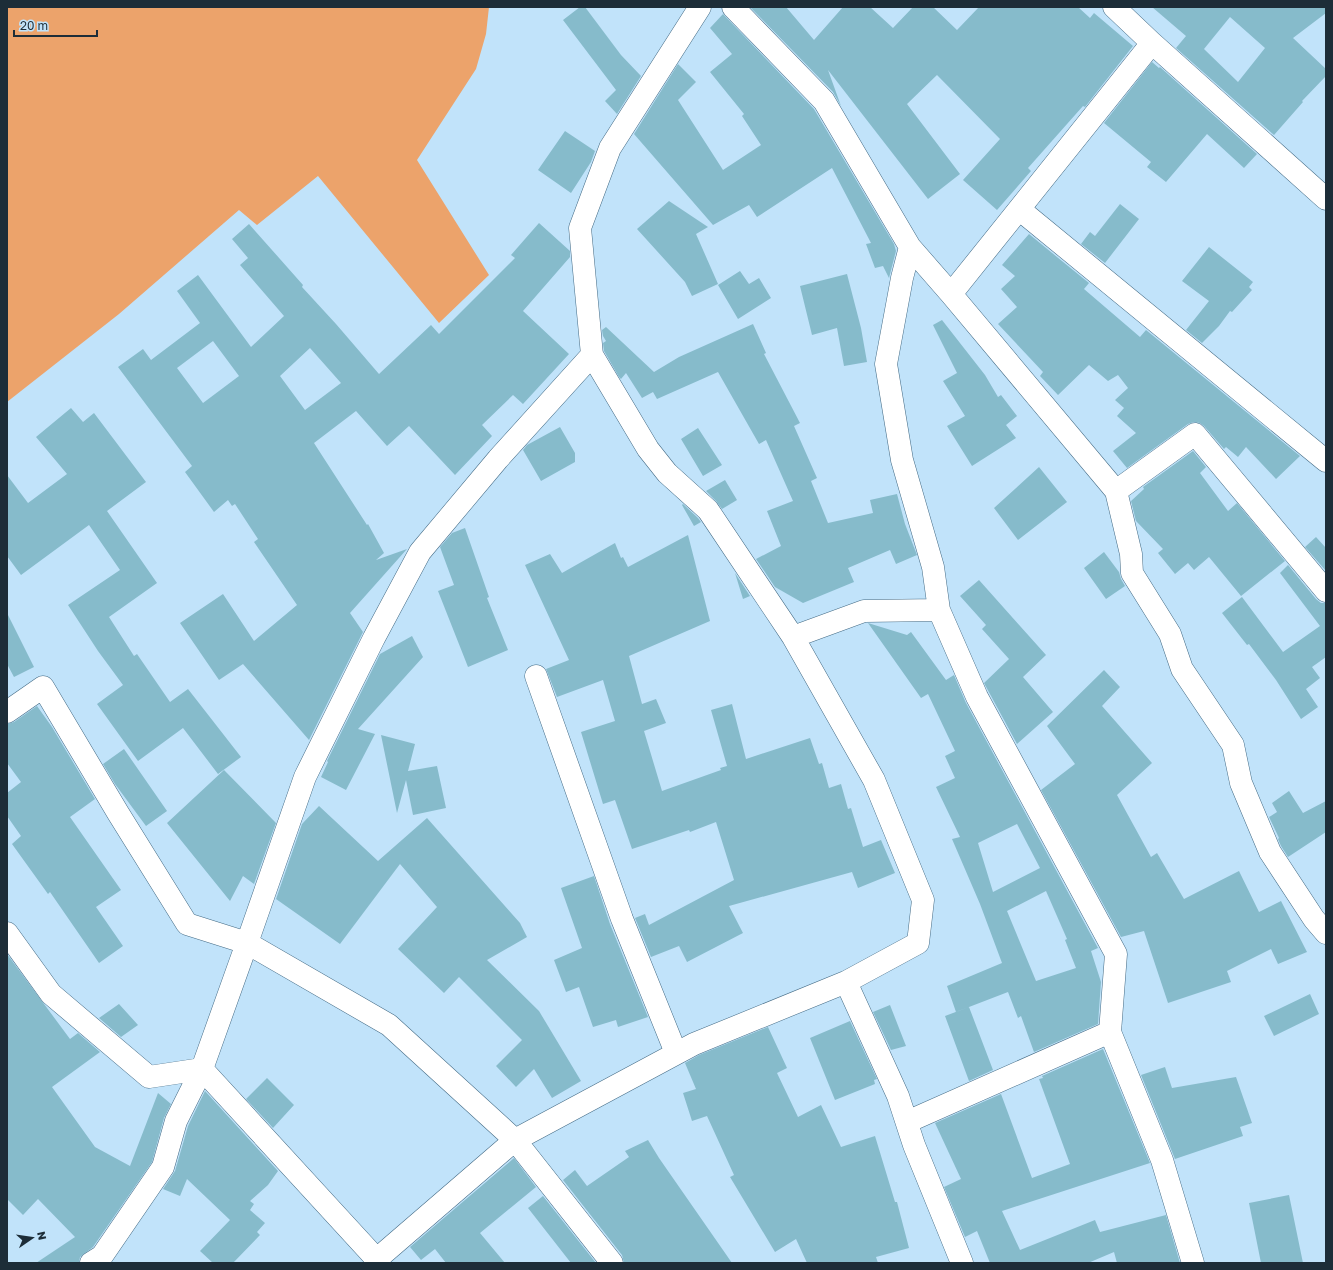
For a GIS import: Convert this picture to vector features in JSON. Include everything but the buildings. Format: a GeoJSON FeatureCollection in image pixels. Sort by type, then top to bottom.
{"type":"FeatureCollection","features":[{"type":"Feature","properties":{"kind":"street"},"geometry":{"type":"LineString","coordinates":[[202,1069],[378,1261],[515,1140],[694,1044],[846,982],[918,943],[922,900],[874,780],[793,637],[708,510],[667,473],[648,449],[592,355],[580,228],[610,148],[700,7]]}},
{"type":"Feature","properties":{"kind":"street"},"geometry":{"type":"LineString","coordinates":[[733,7],[824,101],[910,247],[1116,491],[1131,554],[1132,573],[1170,634],[1182,669],[1233,745],[1241,783],[1270,852],[1314,919],[1326,933]]}},
{"type":"Feature","properties":{"kind":"street"},"geometry":{"type":"LineString","coordinates":[[1114,7],[1152,44],[1326,199]]}},
{"type":"Feature","properties":{"kind":"street"},"geometry":{"type":"LineString","coordinates":[[951,294],[1152,44]]}},
{"type":"Feature","properties":{"kind":"street"},"geometry":{"type":"LineString","coordinates":[[1020,209],[1326,461]]}},
{"type":"Feature","properties":{"kind":"street"},"geometry":{"type":"LineString","coordinates":[[910,247],[902,278],[886,364],[902,460],[933,567],[939,610],[977,697],[1116,954],[1110,1032],[1162,1160],[1193,1263]]}},
{"type":"Feature","properties":{"kind":"street"},"geometry":{"type":"LineString","coordinates":[[91,1263],[102,1256],[163,1167],[176,1121],[202,1069],[304,777],[374,638],[420,552],[498,459],[592,355]]}},
{"type":"Feature","properties":{"kind":"street"},"geometry":{"type":"LineString","coordinates":[[1116,491],[1195,434],[1326,591]]}},
{"type":"Feature","properties":{"kind":"street"},"geometry":{"type":"LineString","coordinates":[[793,637],[864,611],[939,610]]}},
{"type":"Feature","properties":{"kind":"street"},"geometry":{"type":"LineString","coordinates":[[536,676],[622,919],[676,1053]]}},
{"type":"Feature","properties":{"kind":"street"},"geometry":{"type":"LineString","coordinates":[[7,712],[43,687],[122,820],[187,924],[247,943],[389,1025],[515,1140],[612,1263]]}},
{"type":"Feature","properties":{"kind":"street"},"geometry":{"type":"LineString","coordinates":[[7,933],[51,994],[149,1077],[202,1069]]}},
{"type":"Feature","properties":{"kind":"street"},"geometry":{"type":"LineString","coordinates":[[846,982],[898,1096],[914,1145],[962,1263]]}},
{"type":"Feature","properties":{"kind":"street"},"geometry":{"type":"LineString","coordinates":[[907,1122],[1110,1032]]}},
{"type":"Feature","properties":{"kind":"shaded area"},"geometry":{"type":"Polygon","coordinates":[[[7,7],[489,7],[486,34],[476,69],[417,160],[489,275],[439,323],[318,176],[257,225],[239,210],[119,314],[7,402],[7,7]]]}}]}
